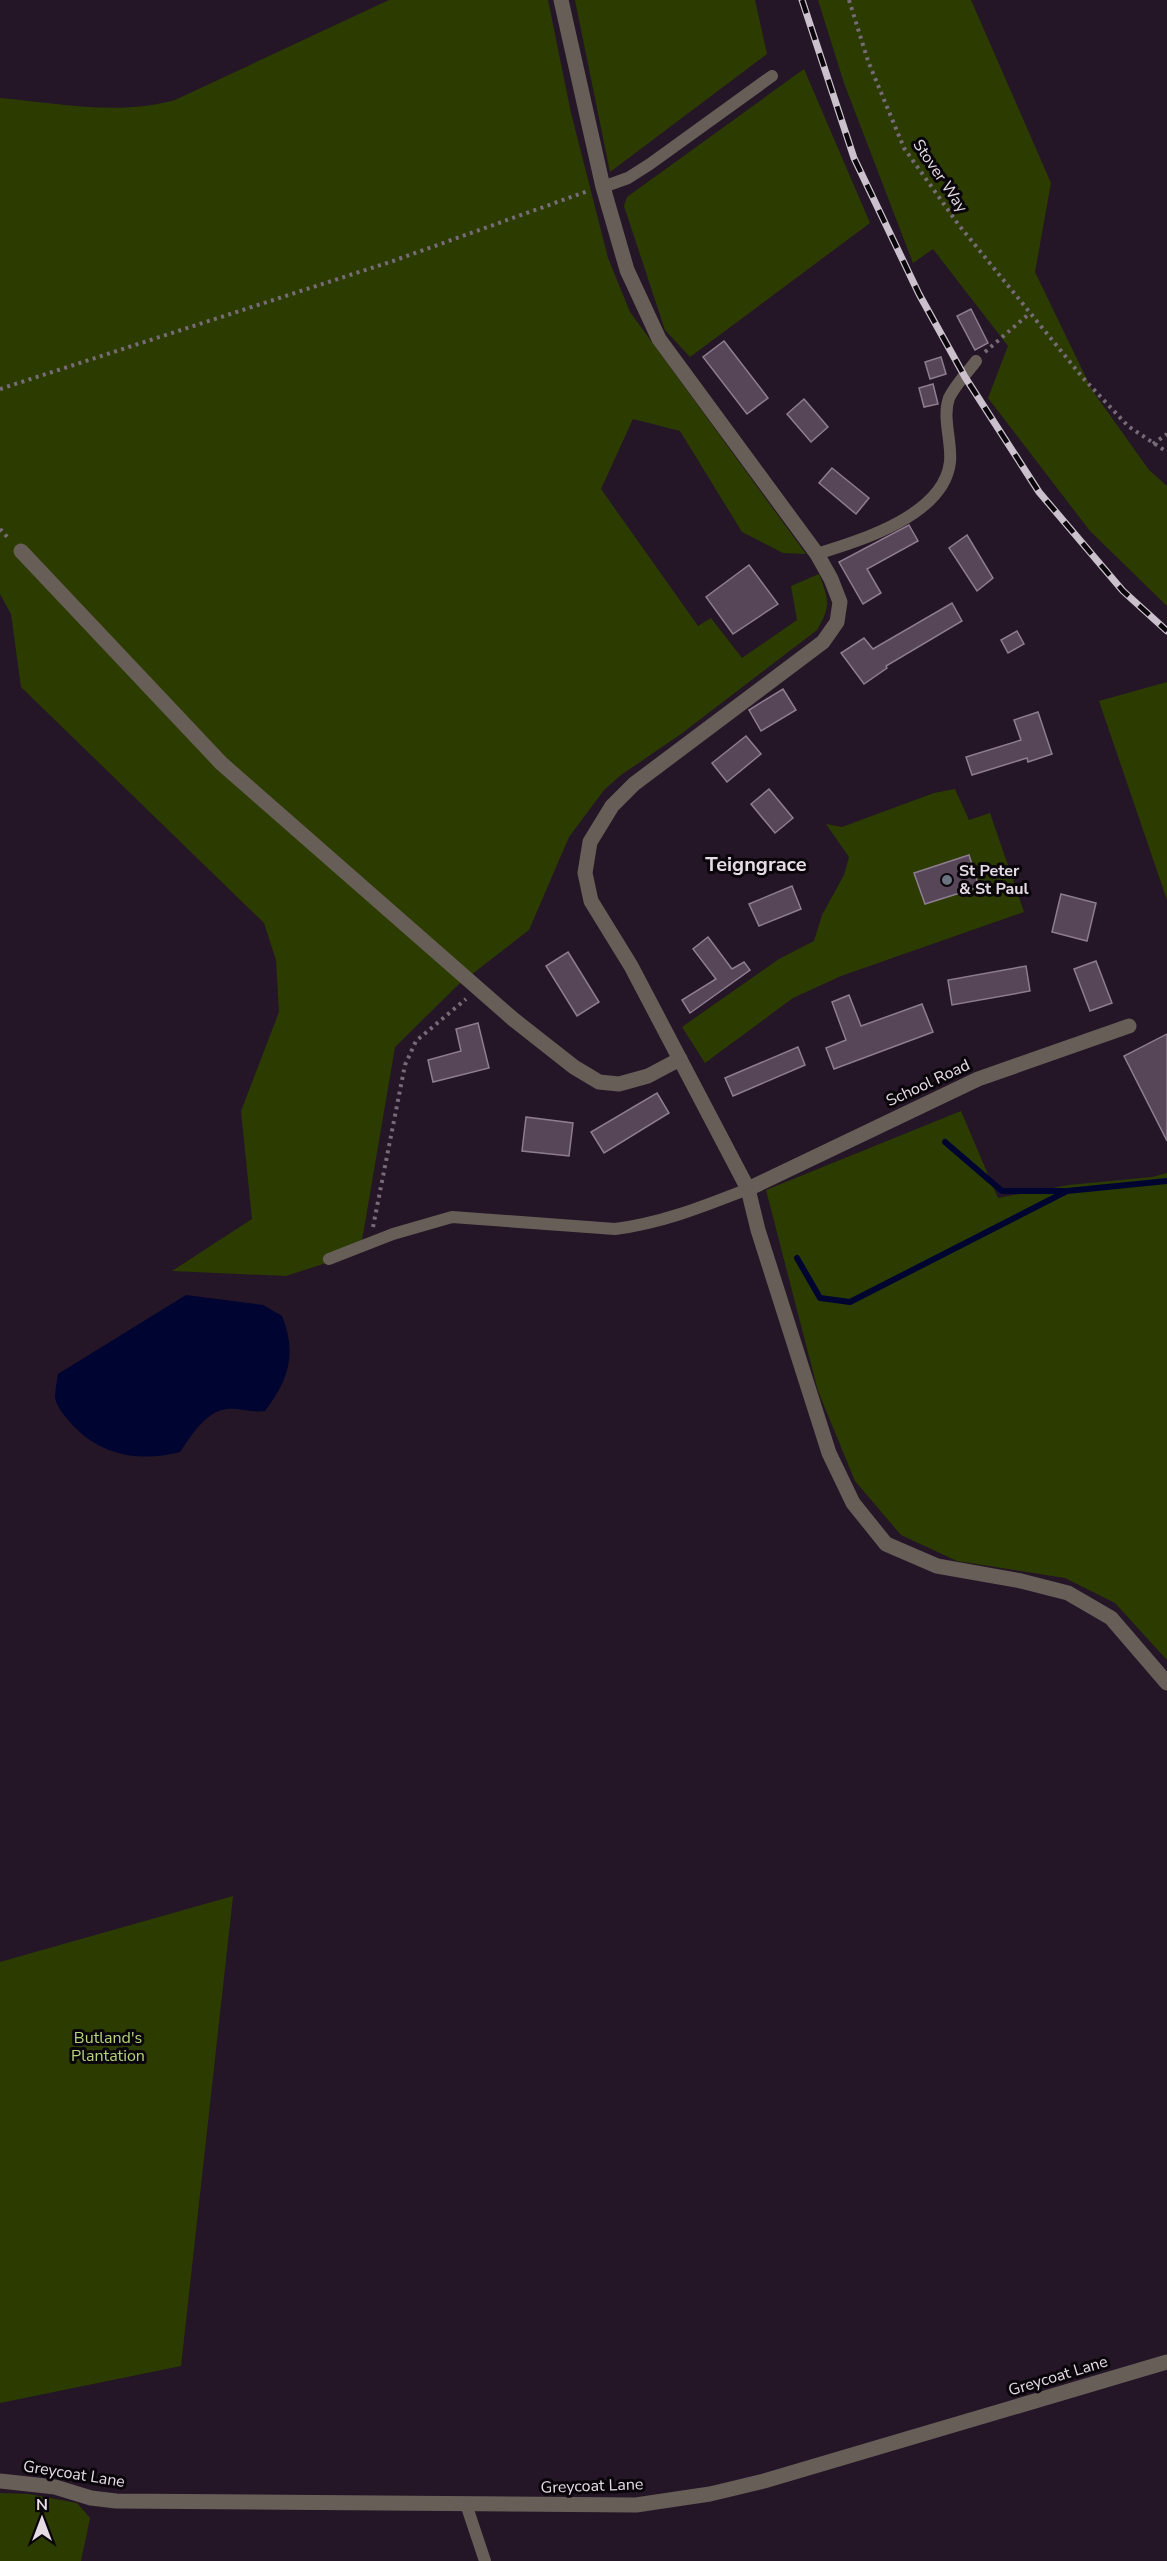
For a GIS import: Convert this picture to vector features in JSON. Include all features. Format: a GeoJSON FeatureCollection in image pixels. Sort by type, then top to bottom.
{"type":"FeatureCollection","features":[{"type":"Feature","properties":{"kind":"street"},"geometry":{"type":"LineString","coordinates":[[561,0],[603,187],[627,270],[659,339],[818,554],[840,602],[837,622],[823,642],[634,784],[612,806],[590,842],[585,873],[591,901],[631,966],[748,1189],[758,1230],[829,1453],[853,1503],[886,1544],[937,1566],[1068,1593],[1111,1618],[1167,1683]]}},
{"type":"Feature","properties":{"kind":"street"},"geometry":{"type":"LineString","coordinates":[[21,551],[221,763],[479,989],[574,1067],[599,1082],[620,1084],[648,1076],[681,1059]]}},
{"type":"Feature","properties":{"kind":"street","name":"School Road"},"geometry":{"type":"LineString","coordinates":[[748,1189],[978,1079],[1129,1026]]}},
{"type":"Feature","properties":{"kind":"street","name":"Greycoat Lane"},"geometry":{"type":"LineString","coordinates":[[0,2481],[55,2487],[92,2498],[116,2501],[636,2505],[710,2494],[764,2481],[1167,2362]]}},
{"type":"Feature","properties":{"kind":"lane"},"geometry":{"type":"LineString","coordinates":[[603,187],[628,178],[650,164],[772,76]]}},
{"type":"Feature","properties":{"kind":"lane"},"geometry":{"type":"LineString","coordinates":[[818,554],[877,533],[928,504],[944,484],[950,462],[947,417],[949,398],[976,361]]}},
{"type":"Feature","properties":{"kind":"lane"},"geometry":{"type":"LineString","coordinates":[[329,1259],[369,1243],[452,1217],[615,1228],[642,1225],[680,1216],[748,1189]]}},
{"type":"Feature","properties":{"kind":"lane"},"geometry":{"type":"LineString","coordinates":[[466,2504],[485,2561]]}},
{"type":"Feature","properties":{"kind":"path","name":"Stover Way"},"geometry":{"type":"LineString","coordinates":[[849,0],[868,61],[904,147],[958,224],[1030,313],[1128,426],[1153,444]]}},
{"type":"Feature","properties":{"kind":"path"},"geometry":{"type":"LineString","coordinates":[[0,389],[393,261],[603,187]]}},
{"type":"Feature","properties":{"kind":"path"},"geometry":{"type":"LineString","coordinates":[[976,361],[1030,313]]}},
{"type":"Feature","properties":{"kind":"path"},"geometry":{"type":"LineString","coordinates":[[1167,434],[1153,444],[1167,452]]}},
{"type":"Feature","properties":{"kind":"path"},"geometry":{"type":"LineString","coordinates":[[369,1243],[405,1065],[416,1041],[479,989]]}},
{"type":"Feature","properties":{"kind":"green space"},"geometry":{"type":"Polygon","coordinates":[[[389,0],[548,0],[571,113],[608,258],[630,312],[806,554],[783,553],[742,532],[680,431],[633,419],[601,489],[698,626],[711,618],[742,658],[797,620],[791,586],[819,574],[827,603],[825,615],[817,630],[604,790],[569,837],[529,930],[458,985],[395,1047],[360,1252],[286,1276],[172,1271],[252,1219],[241,1111],[279,1012],[276,960],[264,923],[21,687],[11,614],[0,594],[0,98],[110,108],[154,105],[175,100],[389,0]]]}},
{"type":"Feature","properties":{"kind":"green space"},"geometry":{"type":"Polygon","coordinates":[[[575,0],[755,0],[767,54],[610,172],[575,0]]]}},
{"type":"Feature","properties":{"kind":"green space"},"geometry":{"type":"Polygon","coordinates":[[[818,0],[971,0],[1051,183],[1035,272],[1092,390],[1149,470],[1167,486],[1167,606],[1090,531],[988,398],[1008,346],[933,249],[913,263],[844,83],[818,0]]]}},
{"type":"Feature","properties":{"kind":"green space"},"geometry":{"type":"Polygon","coordinates":[[[804,69],[870,223],[690,357],[665,330],[624,206],[627,197],[804,69]]]}},
{"type":"Feature","properties":{"kind":"green space"},"geometry":{"type":"Polygon","coordinates":[[[1167,682],[1167,900],[1099,701],[1167,682]]]}},
{"type":"Feature","properties":{"kind":"green space"},"geometry":{"type":"Polygon","coordinates":[[[955,789],[969,820],[990,813],[1024,912],[841,976],[793,998],[705,1063],[682,1027],[779,959],[814,941],[822,915],[844,875],[849,857],[826,824],[842,827],[934,793],[955,789]]]}},
{"type":"Feature","properties":{"kind":"green space"},"geometry":{"type":"Polygon","coordinates":[[[961,1111],[998,1198],[1069,1185],[1152,1177],[1167,1173],[1167,1660],[1115,1603],[1065,1578],[957,1561],[901,1535],[855,1481],[818,1391],[766,1190],[961,1111]]]}},
{"type":"Feature","properties":{"kind":"green space","name":"Butland's Plantation"},"geometry":{"type":"Polygon","coordinates":[[[233,1896],[181,2366],[0,2403],[0,1962],[233,1896]]]}},
{"type":"Feature","properties":{"kind":"green space"},"geometry":{"type":"Polygon","coordinates":[[[0,2493],[29,2494],[77,2503],[90,2518],[81,2561],[0,2561],[0,2493]]]}},
{"type":"Feature","properties":{"kind":"water"},"geometry":{"type":"Polygon","coordinates":[[[186,1295],[263,1305],[282,1316],[289,1342],[288,1366],[280,1388],[265,1411],[227,1409],[219,1411],[200,1425],[180,1452],[149,1457],[106,1449],[80,1433],[69,1421],[56,1400],[58,1374],[186,1295]]]}},
{"type":"Feature","properties":{"kind":"building"},"geometry":{"type":"Polygon","coordinates":[[[971,309],[988,343],[975,350],[957,316],[971,309]]]}},
{"type":"Feature","properties":{"kind":"building"},"geometry":{"type":"Polygon","coordinates":[[[724,341],[768,398],[747,414],[703,357],[724,341]]]}},
{"type":"Feature","properties":{"kind":"building"},"geometry":{"type":"Polygon","coordinates":[[[941,357],[946,374],[930,379],[925,362],[941,357]]]}},
{"type":"Feature","properties":{"kind":"building"},"geometry":{"type":"Polygon","coordinates":[[[933,384],[938,404],[924,407],[919,388],[933,384]]]}},
{"type":"Feature","properties":{"kind":"building"},"geometry":{"type":"Polygon","coordinates":[[[804,399],[828,427],[811,442],[787,414],[804,399]]]}},
{"type":"Feature","properties":{"kind":"building"},"geometry":{"type":"Polygon","coordinates":[[[832,468],[869,498],[856,514],[819,483],[832,468]]]}},
{"type":"Feature","properties":{"kind":"building"},"geometry":{"type":"Polygon","coordinates":[[[909,525],[918,541],[867,569],[881,593],[863,604],[839,562],[909,525]]]}},
{"type":"Feature","properties":{"kind":"building"},"geometry":{"type":"Polygon","coordinates":[[[967,535],[993,578],[977,591],[949,548],[967,535]]]}},
{"type":"Feature","properties":{"kind":"building"},"geometry":{"type":"Polygon","coordinates":[[[749,565],[778,604],[733,634],[706,597],[749,565]]]}},
{"type":"Feature","properties":{"kind":"building"},"geometry":{"type":"Polygon","coordinates":[[[952,603],[962,621],[886,666],[887,668],[864,684],[841,653],[864,638],[873,649],[952,603]]]}},
{"type":"Feature","properties":{"kind":"building"},"geometry":{"type":"Polygon","coordinates":[[[1017,631],[1024,644],[1008,653],[1001,640],[1017,631]]]}},
{"type":"Feature","properties":{"kind":"building"},"geometry":{"type":"Polygon","coordinates":[[[783,689],[796,710],[761,731],[749,710],[783,689]]]}},
{"type":"Feature","properties":{"kind":"building"},"geometry":{"type":"Polygon","coordinates":[[[1038,712],[1052,754],[1028,762],[1027,758],[972,775],[966,757],[1021,740],[1014,720],[1038,712]]]}},
{"type":"Feature","properties":{"kind":"building"},"geometry":{"type":"Polygon","coordinates":[[[746,736],[761,754],[727,782],[712,763],[746,736]]]}},
{"type":"Feature","properties":{"kind":"building"},"geometry":{"type":"Polygon","coordinates":[[[769,789],[793,818],[775,833],[751,804],[769,789]]]}},
{"type":"Feature","properties":{"kind":"building","name":"St Peter & St Paul"},"geometry":{"type":"Polygon","coordinates":[[[969,855],[979,887],[925,904],[914,873],[969,855]]]}},
{"type":"Feature","properties":{"kind":"building"},"geometry":{"type":"Polygon","coordinates":[[[792,886],[801,909],[759,926],[749,904],[792,886]]]}},
{"type":"Feature","properties":{"kind":"building"},"geometry":{"type":"Polygon","coordinates":[[[1061,894],[1096,903],[1087,941],[1052,932],[1061,894]]]}},
{"type":"Feature","properties":{"kind":"building"},"geometry":{"type":"Polygon","coordinates":[[[708,937],[732,969],[744,962],[750,970],[690,1013],[682,1000],[716,979],[693,949],[708,937]]]}},
{"type":"Feature","properties":{"kind":"building"},"geometry":{"type":"Polygon","coordinates":[[[568,952],[599,1002],[577,1016],[546,966],[568,952]]]}},
{"type":"Feature","properties":{"kind":"building"},"geometry":{"type":"Polygon","coordinates":[[[1096,961],[1112,1003],[1090,1011],[1074,969],[1096,961]]]}},
{"type":"Feature","properties":{"kind":"building"},"geometry":{"type":"Polygon","coordinates":[[[1026,966],[1030,991],[952,1005],[948,980],[1026,966]]]}},
{"type":"Feature","properties":{"kind":"building"},"geometry":{"type":"Polygon","coordinates":[[[849,995],[861,1026],[922,1004],[933,1032],[834,1069],[826,1048],[846,1040],[832,1002],[849,995]]]}},
{"type":"Feature","properties":{"kind":"building"},"geometry":{"type":"Polygon","coordinates":[[[478,1023],[489,1068],[433,1082],[428,1060],[461,1051],[456,1029],[478,1023]]]}},
{"type":"Feature","properties":{"kind":"building"},"geometry":{"type":"Polygon","coordinates":[[[1167,1034],[1167,1141],[1124,1056],[1167,1034]]]}},
{"type":"Feature","properties":{"kind":"building"},"geometry":{"type":"Polygon","coordinates":[[[798,1047],[805,1065],[733,1096],[725,1078],[798,1047]]]}},
{"type":"Feature","properties":{"kind":"building"},"geometry":{"type":"Polygon","coordinates":[[[657,1093],[669,1113],[604,1153],[591,1132],[657,1093]]]}},
{"type":"Feature","properties":{"kind":"building"},"geometry":{"type":"Polygon","coordinates":[[[526,1117],[573,1123],[569,1156],[522,1151],[526,1117]]]}},
{"type":"Feature","properties":{"kind":"waterway"},"geometry":{"type":"LineString","coordinates":[[945,1142],[1002,1191],[1064,1191]]}},
{"type":"Feature","properties":{"kind":"waterway"},"geometry":{"type":"LineString","coordinates":[[797,1258],[820,1298],[850,1302],[1067,1191],[1167,1181]]}},
{"type":"Feature","properties":{"kind":"railway"},"geometry":{"type":"LineString","coordinates":[[802,0],[854,158],[919,294],[965,377],[1039,492],[1123,591],[1167,631]]}},
{"type":"Feature","properties":{"kind":"place","name":"St Peter & St Paul"},"geometry":{"type":"Point","coordinates":[947,880]}},
{"type":"Feature","properties":{"kind":"district","name":"Teigngrace"},"geometry":{"type":"Point","coordinates":[756,864]}}]}
